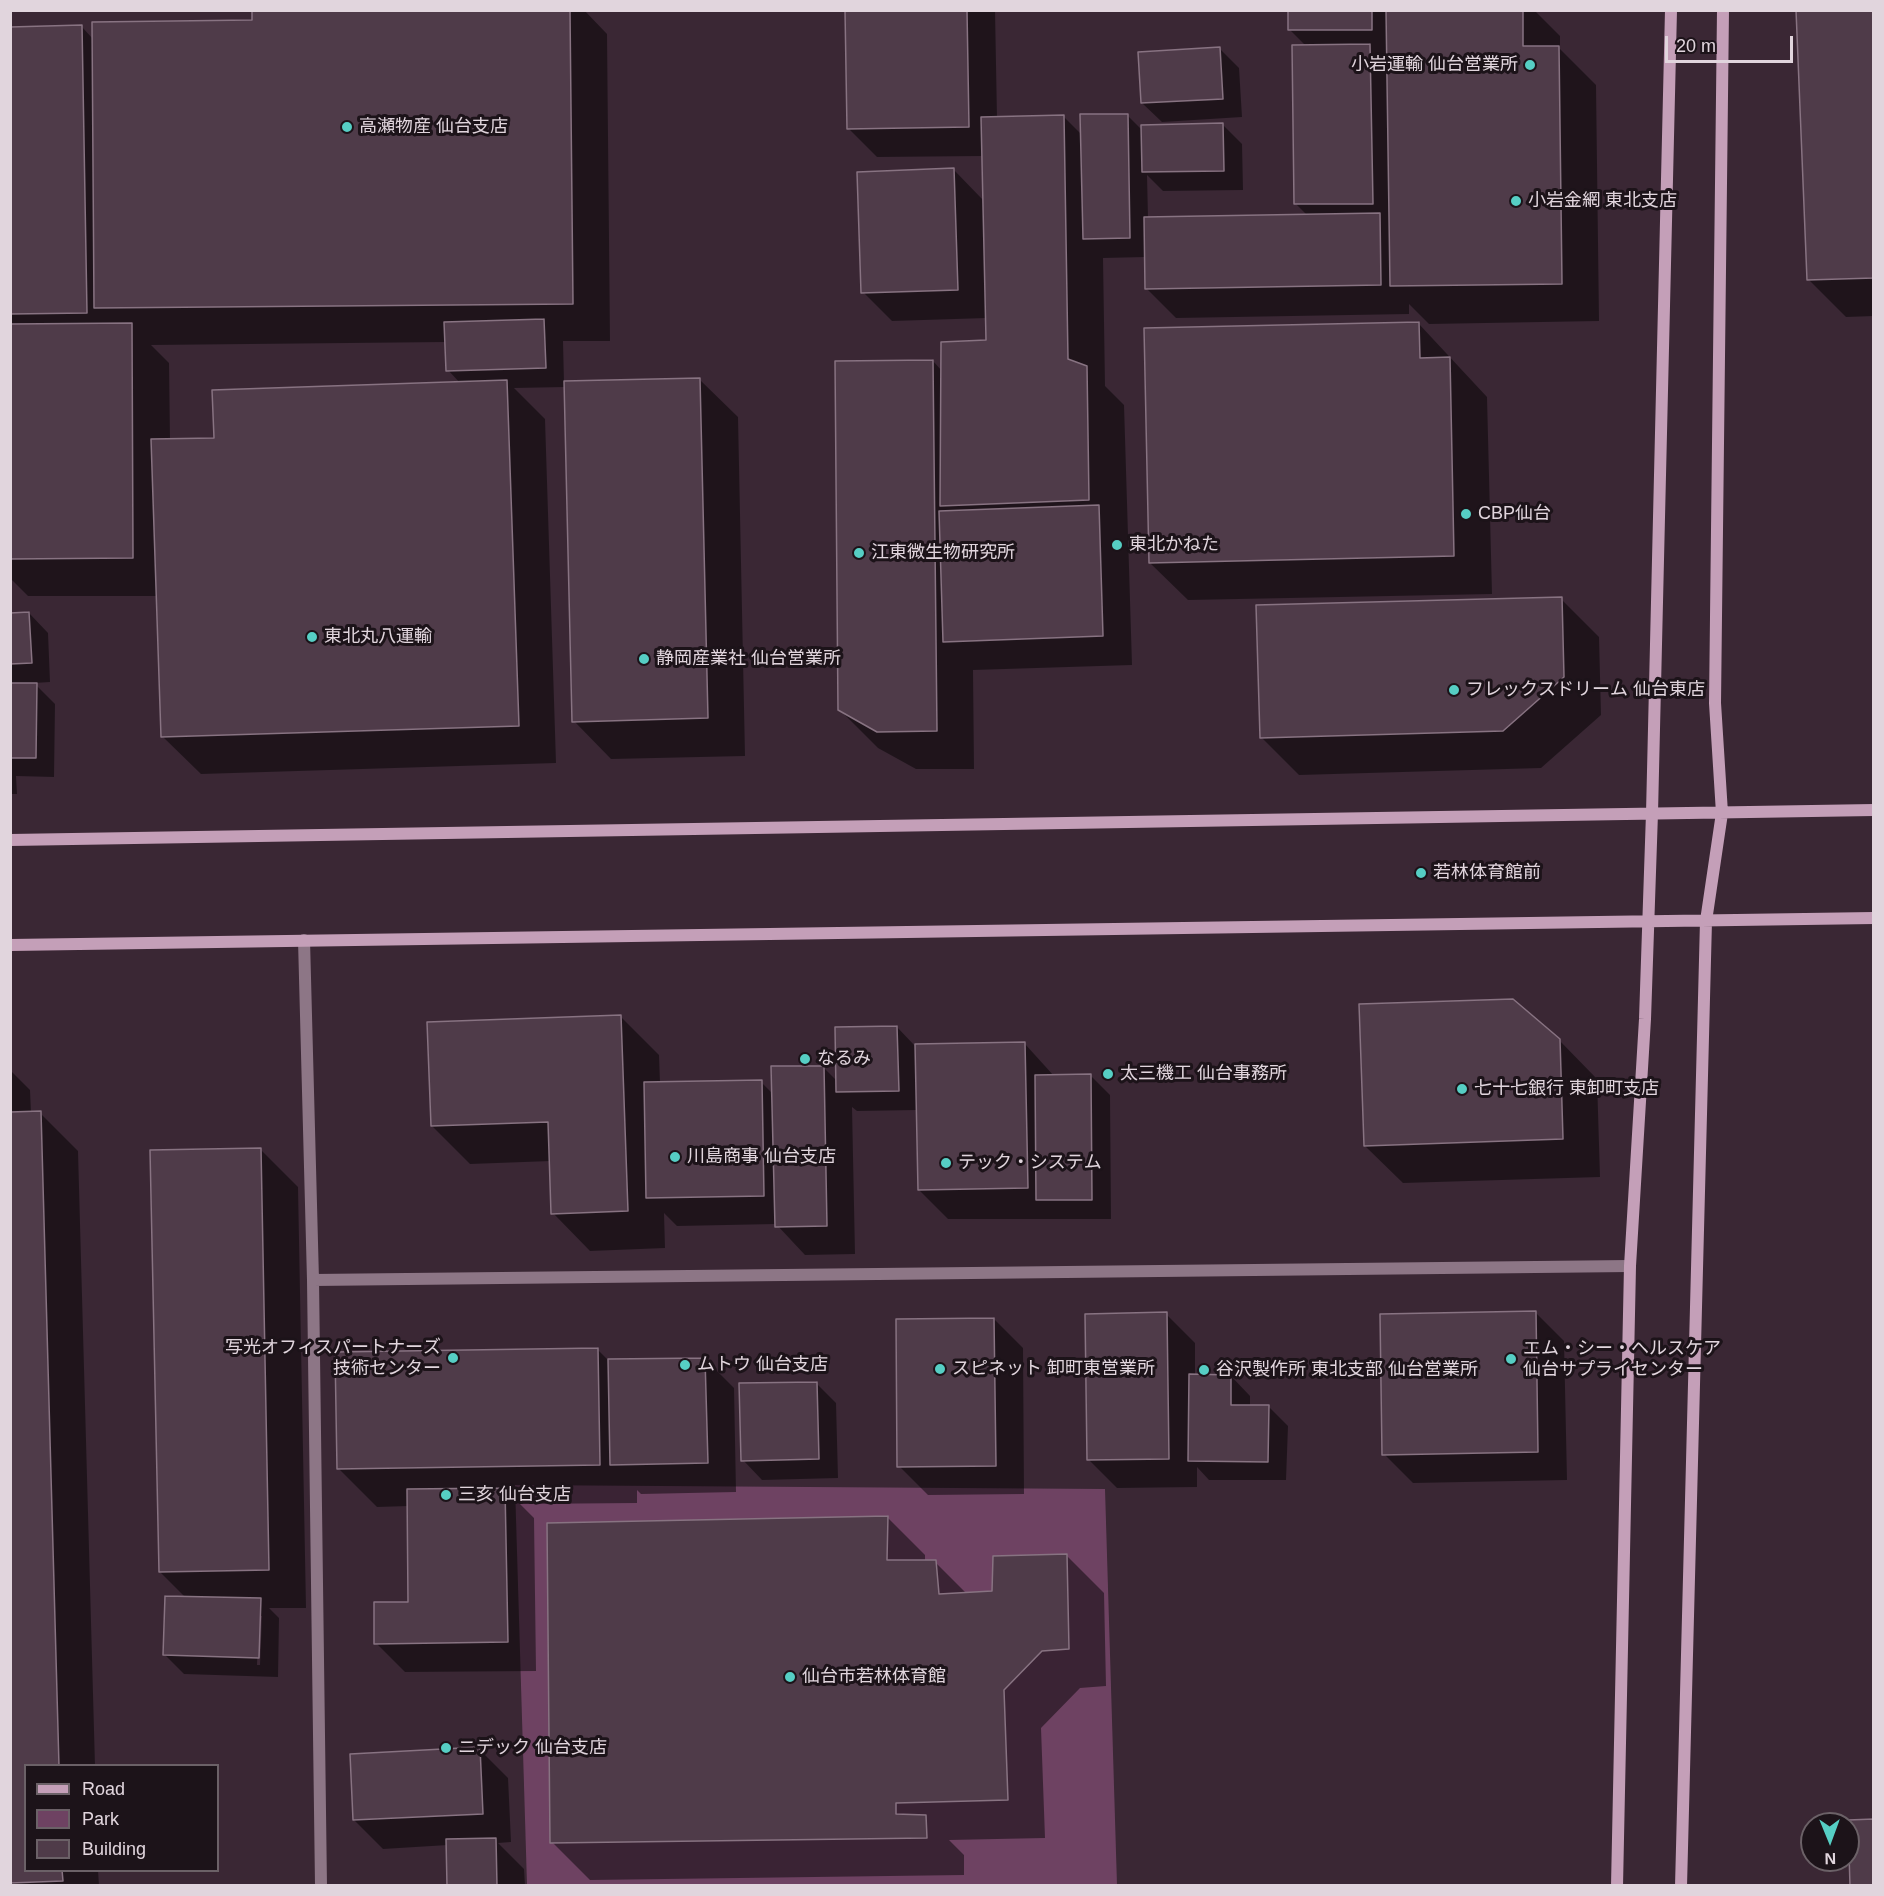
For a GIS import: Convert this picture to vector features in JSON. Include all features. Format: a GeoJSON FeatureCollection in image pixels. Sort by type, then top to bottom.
{"type":"FeatureCollection","features":[{"type":"Feature","properties":{"kind":"street"},"geometry":{"type":"LineString","coordinates":[[1617,1886],[1630,1266],[1645,1018],[1652,813],[1671,10]]}},
{"type":"Feature","properties":{"kind":"street"},"geometry":{"type":"LineString","coordinates":[[1681,1886],[1706,921],[1722,813],[1715,703],[1723,10]]}},
{"type":"Feature","properties":{"kind":"street"},"geometry":{"type":"LineString","coordinates":[[10,840],[1874,810]]}},
{"type":"Feature","properties":{"kind":"street"},"geometry":{"type":"LineString","coordinates":[[10,945],[1874,918]]}},
{"type":"Feature","properties":{"kind":"street"},"geometry":{"type":"LineString","coordinates":[[304,940],[313,1280],[321,1886]]}},
{"type":"Feature","properties":{"kind":"street"},"geometry":{"type":"LineString","coordinates":[[313,1280],[1630,1266]]}},
{"type":"Feature","properties":{"kind":"green space"},"geometry":{"type":"Polygon","coordinates":[[[515,1485],[1105,1489],[1117,1885],[527,1885],[515,1485]]]}},
{"type":"Feature","properties":{"kind":"building"},"geometry":{"type":"Polygon","coordinates":[[[252,10],[570,10],[573,304],[94,308],[92,22],[252,20],[252,10]]]}},
{"type":"Feature","properties":{"kind":"building"},"geometry":{"type":"Polygon","coordinates":[[[845,10],[967,10],[969,127],[847,129],[845,10]]]}},
{"type":"Feature","properties":{"kind":"building"},"geometry":{"type":"Polygon","coordinates":[[[1288,10],[1372,10],[1372,30],[1288,30],[1288,10]]]}},
{"type":"Feature","properties":{"kind":"building"},"geometry":{"type":"Polygon","coordinates":[[[1386,10],[1523,10],[1523,46],[1559,46],[1562,284],[1390,286],[1386,10]]]}},
{"type":"Feature","properties":{"kind":"building"},"geometry":{"type":"Polygon","coordinates":[[[1796,10],[1874,10],[1874,278],[1807,280],[1796,10]]]}},
{"type":"Feature","properties":{"kind":"building"},"geometry":{"type":"Polygon","coordinates":[[[82,25],[87,313],[10,314],[10,27],[82,25]]]}},
{"type":"Feature","properties":{"kind":"building"},"geometry":{"type":"Polygon","coordinates":[[[1370,44],[1373,204],[1294,204],[1292,45],[1370,44]]]}},
{"type":"Feature","properties":{"kind":"building"},"geometry":{"type":"Polygon","coordinates":[[[1220,47],[1223,99],[1141,103],[1138,52],[1220,47]]]}},
{"type":"Feature","properties":{"kind":"building"},"geometry":{"type":"Polygon","coordinates":[[[1080,114],[1128,114],[1130,238],[1083,239],[1080,114]]]}},
{"type":"Feature","properties":{"kind":"building"},"geometry":{"type":"Polygon","coordinates":[[[1064,115],[1068,359],[1087,366],[1089,500],[940,506],[941,342],[986,340],[981,117],[1064,115]]]}},
{"type":"Feature","properties":{"kind":"building"},"geometry":{"type":"Polygon","coordinates":[[[1223,123],[1224,171],[1142,172],[1141,125],[1223,123]]]}},
{"type":"Feature","properties":{"kind":"building"},"geometry":{"type":"Polygon","coordinates":[[[954,168],[958,290],[861,293],[857,172],[954,168]]]}},
{"type":"Feature","properties":{"kind":"building"},"geometry":{"type":"Polygon","coordinates":[[[1380,213],[1381,285],[1145,289],[1144,217],[1380,213]]]}},
{"type":"Feature","properties":{"kind":"building"},"geometry":{"type":"Polygon","coordinates":[[[544,319],[546,368],[446,371],[444,322],[544,319]]]}},
{"type":"Feature","properties":{"kind":"building"},"geometry":{"type":"Polygon","coordinates":[[[1419,322],[1420,358],[1450,357],[1454,556],[1149,563],[1144,328],[1419,322]]]}},
{"type":"Feature","properties":{"kind":"building"},"geometry":{"type":"Polygon","coordinates":[[[132,323],[133,558],[10,559],[10,324],[132,323]]]}},
{"type":"Feature","properties":{"kind":"building"},"geometry":{"type":"Polygon","coordinates":[[[933,360],[937,731],[877,732],[838,710],[835,361],[933,360]]]}},
{"type":"Feature","properties":{"kind":"building"},"geometry":{"type":"Polygon","coordinates":[[[700,378],[708,718],[572,722],[564,381],[700,378]]]}},
{"type":"Feature","properties":{"kind":"building"},"geometry":{"type":"Polygon","coordinates":[[[507,380],[519,726],[161,737],[151,439],[214,438],[212,390],[507,380]]]}},
{"type":"Feature","properties":{"kind":"building"},"geometry":{"type":"Polygon","coordinates":[[[1099,505],[1103,636],[943,642],[939,511],[1099,505]]]}},
{"type":"Feature","properties":{"kind":"building"},"geometry":{"type":"Polygon","coordinates":[[[1562,597],[1564,677],[1503,731],[1260,738],[1256,605],[1562,597]]]}},
{"type":"Feature","properties":{"kind":"building"},"geometry":{"type":"Polygon","coordinates":[[[29,612],[32,663],[10,664],[10,613],[29,612]]]}},
{"type":"Feature","properties":{"kind":"building"},"geometry":{"type":"Polygon","coordinates":[[[10,683],[37,683],[36,758],[10,758],[10,683]]]}},
{"type":"Feature","properties":{"kind":"building","name":"七十七銀行 東卸町支店"},"geometry":{"type":"Polygon","coordinates":[[[1513,999],[1560,1039],[1563,1139],[1364,1146],[1359,1004],[1513,999]]]}},
{"type":"Feature","properties":{"kind":"building"},"geometry":{"type":"Polygon","coordinates":[[[621,1015],[628,1211],[551,1214],[548,1122],[431,1126],[427,1022],[621,1015]]]}},
{"type":"Feature","properties":{"kind":"building"},"geometry":{"type":"Polygon","coordinates":[[[897,1026],[899,1091],[836,1092],[835,1027],[897,1026]]]}},
{"type":"Feature","properties":{"kind":"building"},"geometry":{"type":"Polygon","coordinates":[[[1025,1042],[1028,1188],[918,1190],[915,1044],[1025,1042]]]}},
{"type":"Feature","properties":{"kind":"building"},"geometry":{"type":"Polygon","coordinates":[[[771,1066],[824,1066],[827,1226],[775,1227],[771,1066]]]}},
{"type":"Feature","properties":{"kind":"building"},"geometry":{"type":"Polygon","coordinates":[[[1091,1074],[1092,1200],[1036,1200],[1035,1075],[1091,1074]]]}},
{"type":"Feature","properties":{"kind":"building"},"geometry":{"type":"Polygon","coordinates":[[[762,1080],[764,1196],[646,1198],[644,1082],[762,1080]]]}},
{"type":"Feature","properties":{"kind":"building"},"geometry":{"type":"Polygon","coordinates":[[[41,1111],[59,1764],[24,1764],[24,1872],[62,1872],[63,1881],[10,1883],[10,1112],[41,1111]]]}},
{"type":"Feature","properties":{"kind":"building"},"geometry":{"type":"Polygon","coordinates":[[[261,1148],[269,1570],[159,1572],[150,1150],[261,1148]]]}},
{"type":"Feature","properties":{"kind":"building"},"geometry":{"type":"Polygon","coordinates":[[[1536,1311],[1538,1452],[1382,1455],[1380,1314],[1536,1311]]]}},
{"type":"Feature","properties":{"kind":"building"},"geometry":{"type":"Polygon","coordinates":[[[1167,1312],[1169,1459],[1087,1460],[1085,1314],[1167,1312]]]}},
{"type":"Feature","properties":{"kind":"building"},"geometry":{"type":"Polygon","coordinates":[[[994,1318],[996,1466],[897,1467],[896,1319],[994,1318]]]}},
{"type":"Feature","properties":{"kind":"building"},"geometry":{"type":"Polygon","coordinates":[[[598,1348],[600,1465],[337,1469],[335,1352],[598,1348]]]}},
{"type":"Feature","properties":{"kind":"building"},"geometry":{"type":"Polygon","coordinates":[[[705,1358],[708,1463],[610,1465],[608,1359],[705,1358]]]}},
{"type":"Feature","properties":{"kind":"building"},"geometry":{"type":"Polygon","coordinates":[[[1189,1374],[1231,1375],[1231,1405],[1269,1405],[1268,1462],[1188,1461],[1189,1374]]]}},
{"type":"Feature","properties":{"kind":"building"},"geometry":{"type":"Polygon","coordinates":[[[817,1382],[819,1459],[741,1461],[739,1383],[817,1382]]]}},
{"type":"Feature","properties":{"kind":"building"},"geometry":{"type":"Polygon","coordinates":[[[505,1488],[508,1642],[374,1644],[374,1602],[408,1602],[407,1489],[505,1488]]]}},
{"type":"Feature","properties":{"kind":"building"},"geometry":{"type":"Polygon","coordinates":[[[888,1516],[887,1560],[936,1560],[939,1594],[992,1591],[993,1556],[1067,1554],[1069,1649],[1042,1651],[1004,1690],[1008,1800],[896,1803],[896,1814],[926,1815],[927,1838],[550,1843],[547,1523],[888,1516]]]}},
{"type":"Feature","properties":{"kind":"building"},"geometry":{"type":"Polygon","coordinates":[[[165,1596],[261,1598],[259,1658],[163,1655],[165,1596]]]}},
{"type":"Feature","properties":{"kind":"building"},"geometry":{"type":"Polygon","coordinates":[[[480,1747],[483,1814],[353,1820],[350,1754],[480,1747]]]}},
{"type":"Feature","properties":{"kind":"building"},"geometry":{"type":"Polygon","coordinates":[[[1874,1819],[1874,1886],[1850,1886],[1850,1872],[1860,1872],[1860,1820],[1874,1819]]]}},
{"type":"Feature","properties":{"kind":"building"},"geometry":{"type":"Polygon","coordinates":[[[496,1838],[497,1886],[447,1886],[446,1839],[496,1838]]]}},
{"type":"Feature","properties":{"kind":"place","name":"小岩運輸 仙台営業所"},"geometry":{"type":"Point","coordinates":[1530,65]}},
{"type":"Feature","properties":{"kind":"place","name":"高瀬物産 仙台支店"},"geometry":{"type":"Point","coordinates":[347,127]}},
{"type":"Feature","properties":{"kind":"place","name":"小岩金網 東北支店"},"geometry":{"type":"Point","coordinates":[1516,201]}},
{"type":"Feature","properties":{"kind":"place","name":"CBP仙台"},"geometry":{"type":"Point","coordinates":[1466,514]}},
{"type":"Feature","properties":{"kind":"place","name":"東北かねた"},"geometry":{"type":"Point","coordinates":[1117,545]}},
{"type":"Feature","properties":{"kind":"place","name":"江東微生物研究所"},"geometry":{"type":"Point","coordinates":[859,553]}},
{"type":"Feature","properties":{"kind":"place","name":"東北丸八運輸"},"geometry":{"type":"Point","coordinates":[312,637]}},
{"type":"Feature","properties":{"kind":"place","name":"静岡産業社 仙台営業所"},"geometry":{"type":"Point","coordinates":[644,659]}},
{"type":"Feature","properties":{"kind":"place","name":"フレックスドリーム 仙台東店"},"geometry":{"type":"Point","coordinates":[1454,690]}},
{"type":"Feature","properties":{"kind":"place","name":"若林体育館前"},"geometry":{"type":"Point","coordinates":[1421,873]}},
{"type":"Feature","properties":{"kind":"place","name":"なるみ"},"geometry":{"type":"Point","coordinates":[805,1059]}},
{"type":"Feature","properties":{"kind":"place","name":"太三機工 仙台事務所"},"geometry":{"type":"Point","coordinates":[1108,1074]}},
{"type":"Feature","properties":{"kind":"place","name":"七十七銀行 東卸町支店"},"geometry":{"type":"Point","coordinates":[1462,1089]}},
{"type":"Feature","properties":{"kind":"place","name":"川島商事 仙台支店"},"geometry":{"type":"Point","coordinates":[675,1157]}},
{"type":"Feature","properties":{"kind":"place","name":"テック・システム"},"geometry":{"type":"Point","coordinates":[946,1163]}},
{"type":"Feature","properties":{"kind":"place","name":"写光オフィスパートナーズ 技術センター"},"geometry":{"type":"Point","coordinates":[453,1358]}},
{"type":"Feature","properties":{"kind":"place","name":"エム・シー・ヘルスケア 仙台サプライセンター"},"geometry":{"type":"Point","coordinates":[1511,1359]}},
{"type":"Feature","properties":{"kind":"place","name":"ムトウ 仙台支店"},"geometry":{"type":"Point","coordinates":[685,1365]}},
{"type":"Feature","properties":{"kind":"place","name":"スピネット 卸町東営業所"},"geometry":{"type":"Point","coordinates":[940,1369]}},
{"type":"Feature","properties":{"kind":"place","name":"谷沢製作所 東北支部 仙台営業所"},"geometry":{"type":"Point","coordinates":[1204,1370]}},
{"type":"Feature","properties":{"kind":"place","name":"三亥 仙台支店"},"geometry":{"type":"Point","coordinates":[446,1495]}},
{"type":"Feature","properties":{"kind":"place","name":"仙台市若林体育館"},"geometry":{"type":"Point","coordinates":[790,1677]}},
{"type":"Feature","properties":{"kind":"place","name":"ニデック 仙台支店"},"geometry":{"type":"Point","coordinates":[446,1748]}}]}
